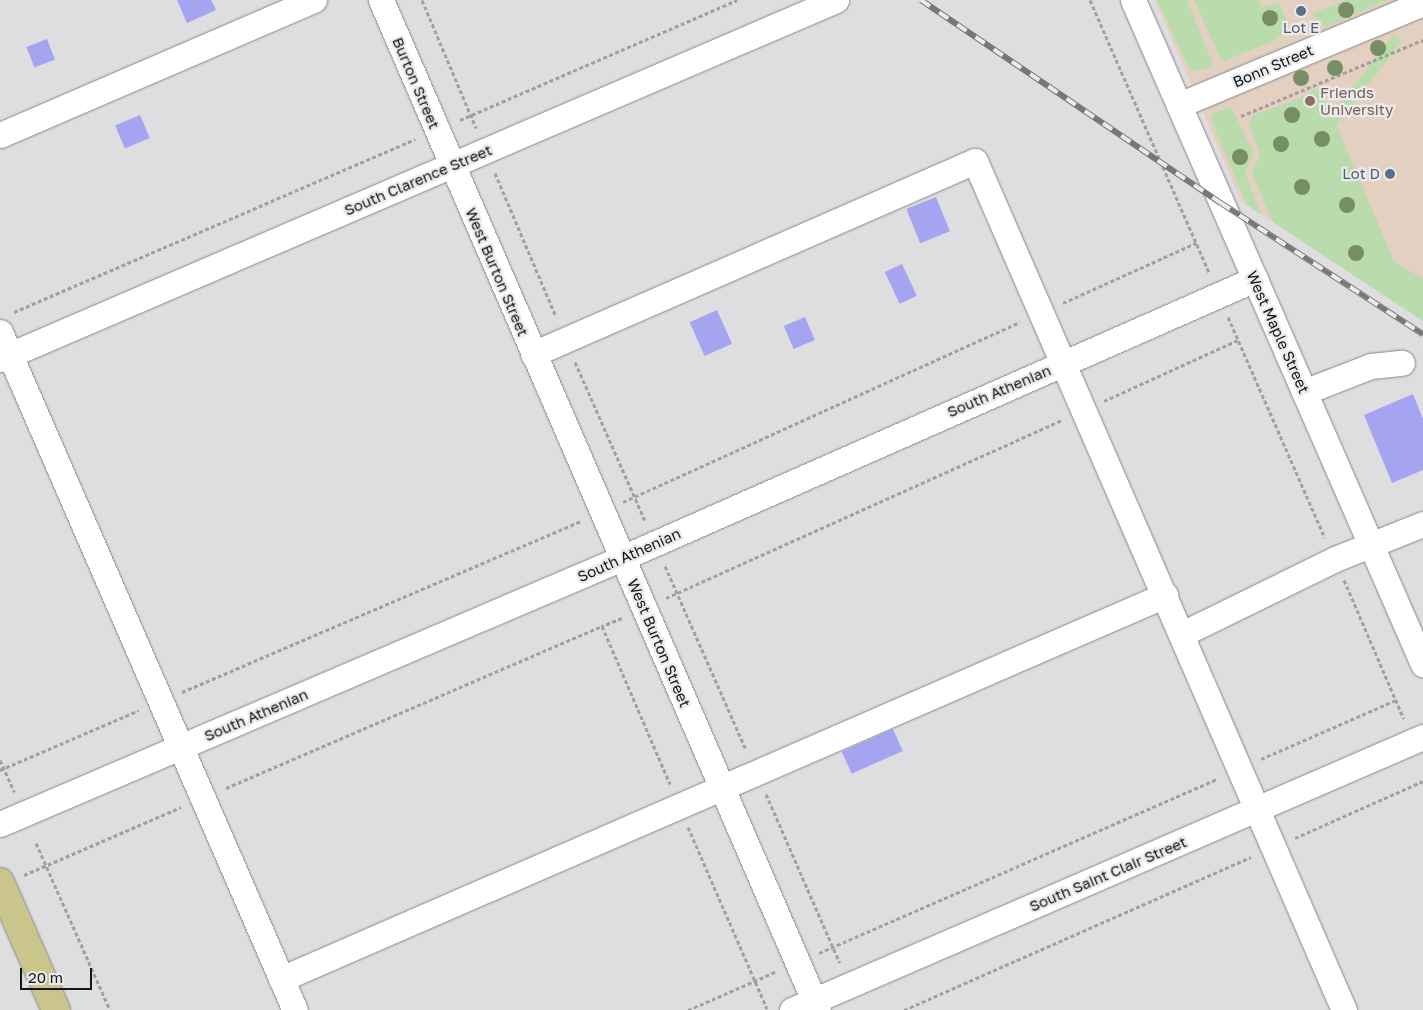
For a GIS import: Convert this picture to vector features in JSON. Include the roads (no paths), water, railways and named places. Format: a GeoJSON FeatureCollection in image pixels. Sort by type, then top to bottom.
{"type":"FeatureCollection","features":[{"type":"Feature","properties":{"kind":"main road"},"geometry":{"type":"LineString","coordinates":[[12,878],[56,1010]]}},
{"type":"Feature","properties":{"kind":"street"},"geometry":{"type":"LineString","coordinates":[[0,135],[314,0]]}},
{"type":"Feature","properties":{"kind":"street","name":"Burton Street"},"geometry":{"type":"LineString","coordinates":[[381,0],[451,166]]}},
{"type":"Feature","properties":{"kind":"street","name":"South Clarence Street"},"geometry":{"type":"LineString","coordinates":[[5,357],[836,0]]}},
{"type":"Feature","properties":{"kind":"street","name":"West Maple Street"},"geometry":{"type":"LineString","coordinates":[[1133,0],[1423,664]]}},
{"type":"Feature","properties":{"kind":"street","name":"Bonn Street"},"geometry":{"type":"LineString","coordinates":[[1179,105],[1423,3]]}},
{"type":"Feature","properties":{"kind":"street"},"geometry":{"type":"LineString","coordinates":[[533,354],[974,161],[1182,634],[1344,1010]]}},
{"type":"Feature","properties":{"kind":"street","name":"West Burton Street"},"geometry":{"type":"LineString","coordinates":[[451,166],[797,962],[808,1007]]}},
{"type":"Feature","properties":{"kind":"street","name":"South Athenian"},"geometry":{"type":"LineString","coordinates":[[0,824],[622,558],[1255,279]]}},
{"type":"Feature","properties":{"kind":"street"},"geometry":{"type":"LineString","coordinates":[[5,323],[5,357],[160,701],[295,1010]]}},
{"type":"Feature","properties":{"kind":"street"},"geometry":{"type":"LineString","coordinates":[[1304,392],[1371,366],[1402,363]]}},
{"type":"Feature","properties":{"kind":"street"},"geometry":{"type":"LineString","coordinates":[[1182,634],[1334,559],[1423,524]]}},
{"type":"Feature","properties":{"kind":"street"},"geometry":{"type":"LineString","coordinates":[[281,979],[722,789],[1164,595]]}},
{"type":"Feature","properties":{"kind":"street","name":"South Saint Clair Street"},"geometry":{"type":"LineString","coordinates":[[808,1007],[849,985],[1418,739]]}},
{"type":"Feature","properties":{"kind":"railway"},"geometry":{"type":"LineString","coordinates":[[921,0],[1221,203],[1423,334]]}},
{"type":"Feature","properties":{"kind":"place","name":"Lot E"},"geometry":{"type":"Point","coordinates":[1301,11]}},
{"type":"Feature","properties":{"kind":"place","name":"Friends University"},"geometry":{"type":"Point","coordinates":[1310,101]}},
{"type":"Feature","properties":{"kind":"place","name":"Lot D"},"geometry":{"type":"Point","coordinates":[1390,174]}}]}
